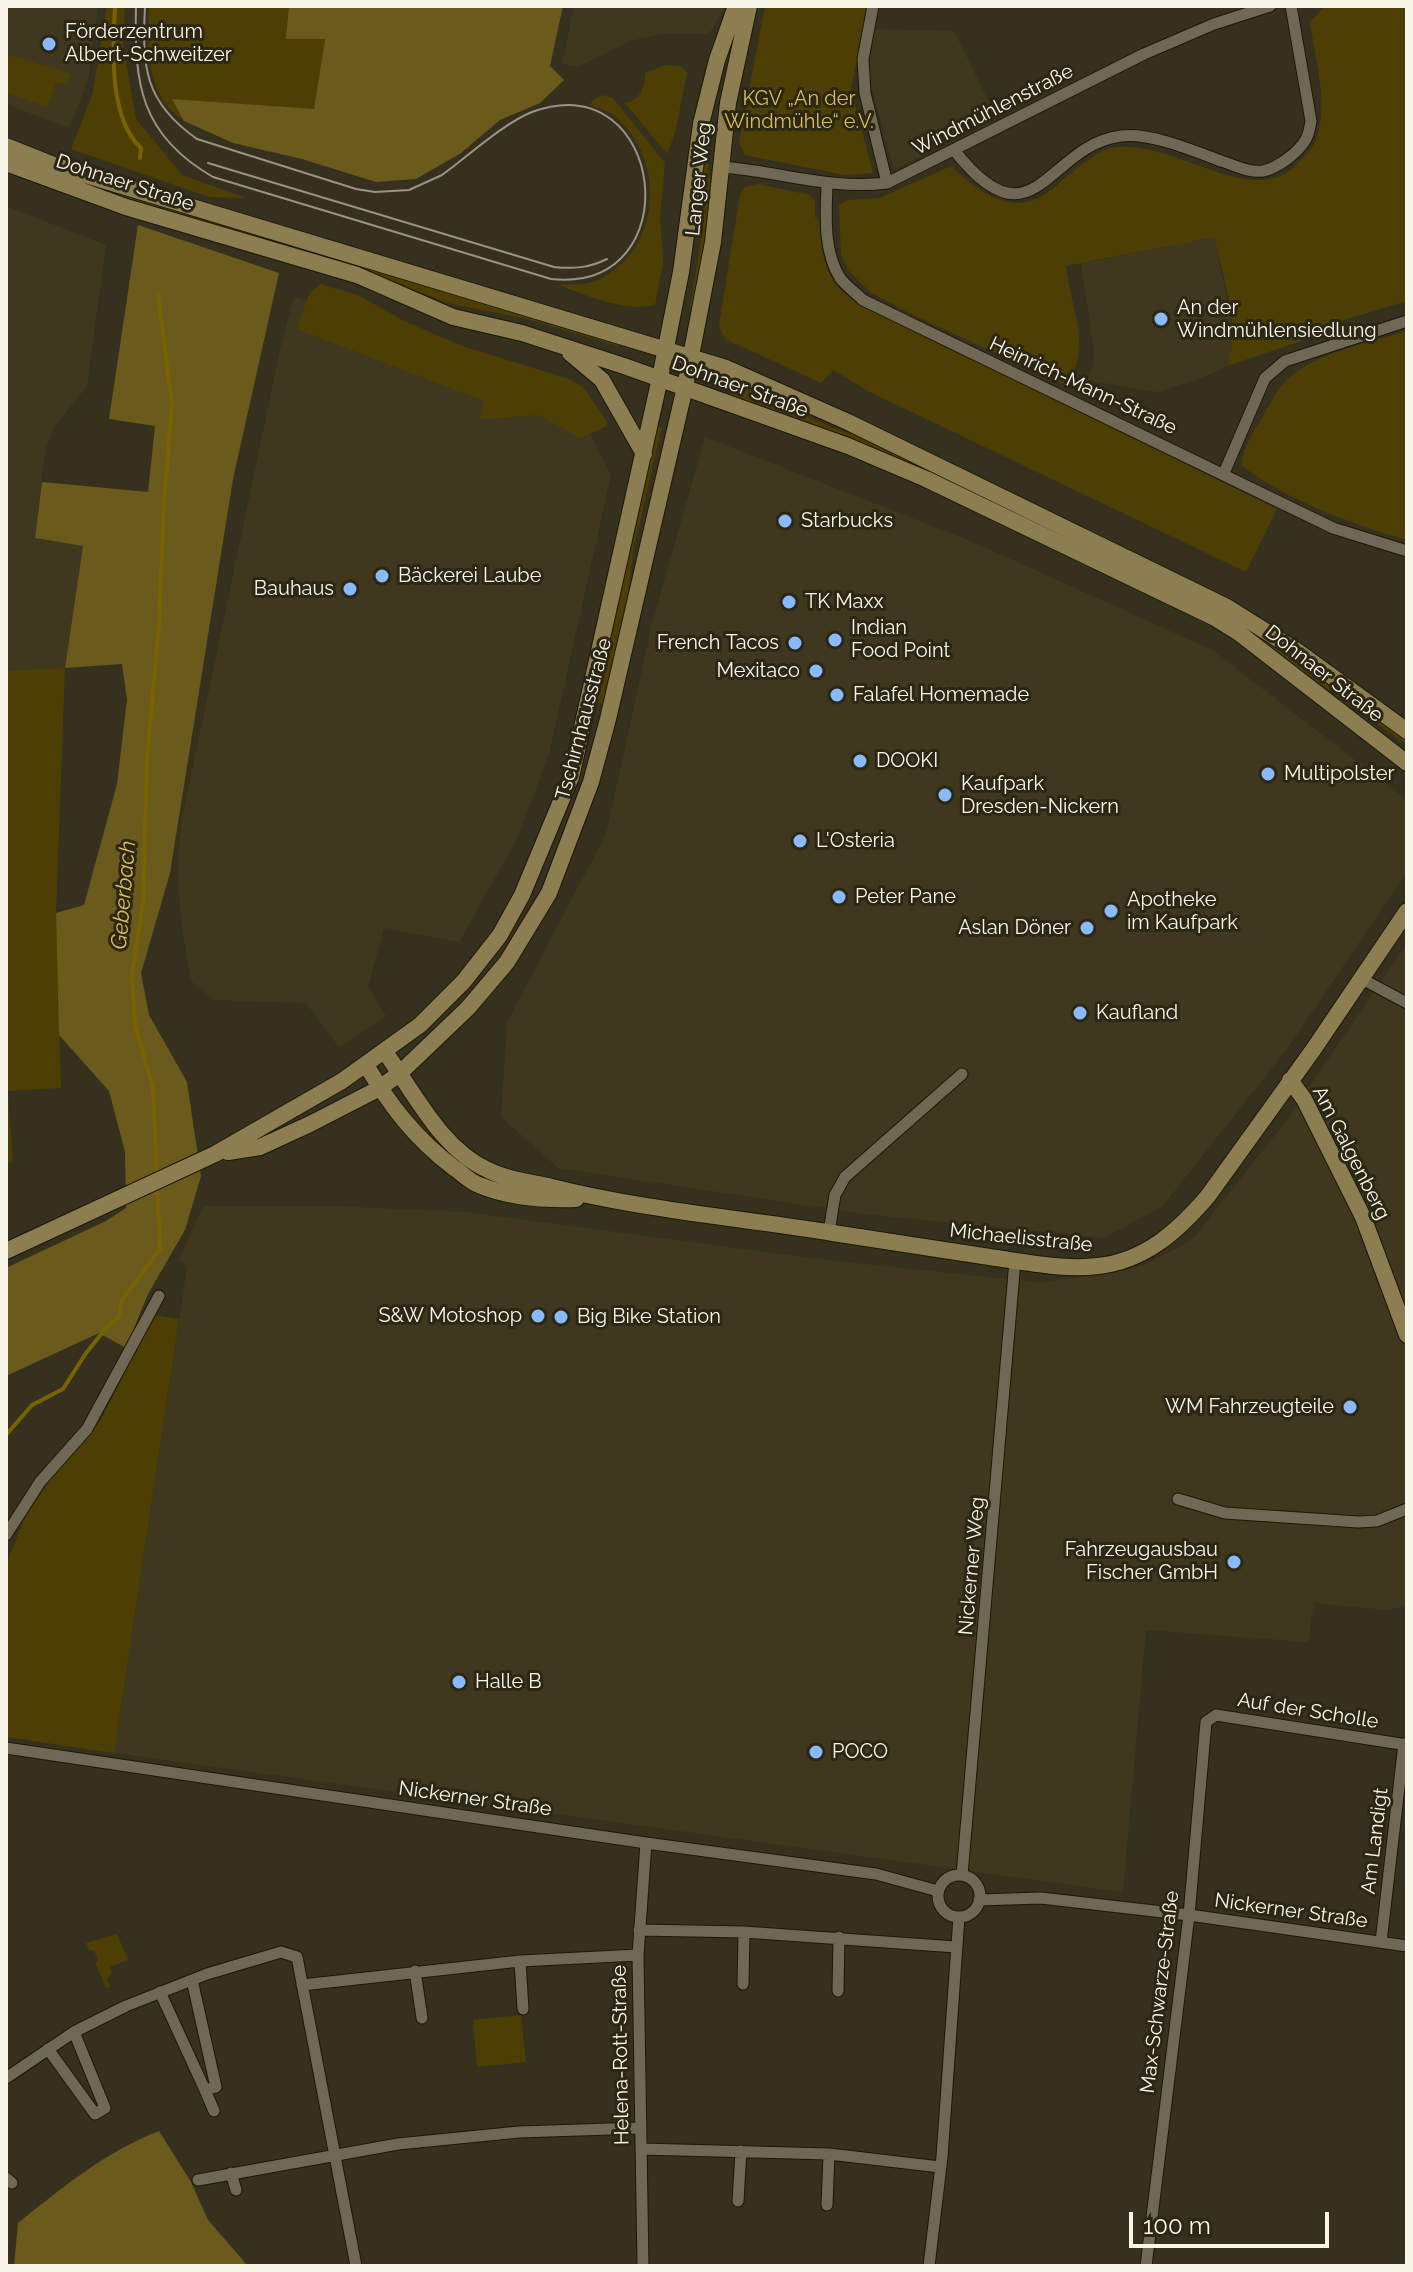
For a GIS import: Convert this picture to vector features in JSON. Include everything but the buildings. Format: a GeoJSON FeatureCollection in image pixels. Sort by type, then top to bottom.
{"type":"FeatureCollection","features":[{"type":"Feature","properties":{"kind":"main road","name":"Langer Weg"},"geometry":{"type":"LineString","coordinates":[[666,349],[681,272],[701,124],[717,60],[736,6]]}},
{"type":"Feature","properties":{"kind":"main road","name":"Langer Weg"},"geometry":{"type":"LineString","coordinates":[[691,357],[711,254],[728,103],[749,6]]}},
{"type":"Feature","properties":{"kind":"main road","name":"Dohnaer Straße"},"geometry":{"type":"LineString","coordinates":[[6,146],[56,166],[199,211],[666,349],[754,379],[1227,607],[1297,651],[1407,731]]}},
{"type":"Feature","properties":{"kind":"main road","name":"Dohnaer Straße"},"geometry":{"type":"LineString","coordinates":[[6,163],[126,207],[357,275],[453,317],[496,326],[660,378],[879,458],[1215,618],[1239,633],[1407,763]]}},
{"type":"Feature","properties":{"kind":"main road"},"geometry":{"type":"LineString","coordinates":[[562,347],[602,380],[644,454]]}},
{"type":"Feature","properties":{"kind":"main road","name":"Tschirnhausstraße"},"geometry":{"type":"LineString","coordinates":[[6,1251],[208,1157],[288,1114],[366,1065],[420,1025],[464,981],[500,935],[522,895],[571,777],[666,349]]}},
{"type":"Feature","properties":{"kind":"main road","name":"Tschirnhausstraße"},"geometry":{"type":"LineString","coordinates":[[208,1157],[260,1147],[380,1088],[400,1073],[468,1008],[497,973],[549,893],[591,782],[691,357]]}},
{"type":"Feature","properties":{"kind":"main road","name":"Michaelisstraße"},"geometry":{"type":"LineString","coordinates":[[385,1052],[439,1129],[464,1154],[486,1170],[516,1180],[592,1198],[1015,1261],[1075,1267],[1099,1266],[1123,1261],[1165,1240],[1189,1219],[1362,979],[1407,911]]}},
{"type":"Feature","properties":{"kind":"main road","name":"Michaelisstraße"},"geometry":{"type":"LineString","coordinates":[[366,1065],[392,1109],[437,1155],[477,1185],[511,1195],[548,1200],[592,1198]]}},
{"type":"Feature","properties":{"kind":"main road","name":"Am Galgenberg"},"geometry":{"type":"LineString","coordinates":[[1290,1080],[1304,1099],[1363,1217],[1407,1335]]}},
{"type":"Feature","properties":{"kind":"street"},"geometry":{"type":"LineString","coordinates":[[873,6],[863,59],[865,93],[887,183]]}},
{"type":"Feature","properties":{"kind":"street","name":"Windmühlenstraße"},"geometry":{"type":"LineString","coordinates":[[721,167],[827,184],[858,186],[887,183],[1144,54],[1214,24],[1270,6]]}},
{"type":"Feature","properties":{"kind":"street"},"geometry":{"type":"LineString","coordinates":[[954,150],[986,185],[1008,193],[1030,192],[1095,142],[1123,135],[1158,140],[1243,169],[1263,171],[1285,161],[1306,140],[1311,121],[1291,6]]}},
{"type":"Feature","properties":{"kind":"street","name":"Heinrich-Mann-Straße"},"geometry":{"type":"LineString","coordinates":[[827,184],[826,219],[830,255],[841,280],[863,300],[1333,528],[1407,551]]}},
{"type":"Feature","properties":{"kind":"street"},"geometry":{"type":"LineString","coordinates":[[1224,473],[1265,378],[1285,361],[1407,321]]}},
{"type":"Feature","properties":{"kind":"street"},"geometry":{"type":"LineString","coordinates":[[1362,979],[1407,1003]]}},
{"type":"Feature","properties":{"kind":"street"},"geometry":{"type":"LineString","coordinates":[[829,1232],[835,1195],[845,1177],[962,1074]]}},
{"type":"Feature","properties":{"kind":"street","name":"Nickerner Weg"},"geometry":{"type":"LineString","coordinates":[[962,1875],[1015,1261]]}},
{"type":"Feature","properties":{"kind":"street"},"geometry":{"type":"LineString","coordinates":[[7,1529],[40,1482],[87,1429],[159,1296]]}},
{"type":"Feature","properties":{"kind":"street"},"geometry":{"type":"LineString","coordinates":[[1178,1499],[1225,1513],[1358,1522],[1377,1521],[1407,1509]]}},
{"type":"Feature","properties":{"kind":"street","name":"Auf der Scholle"},"geometry":{"type":"LineString","coordinates":[[1206,1722],[1216,1715],[1406,1744]]}},
{"type":"Feature","properties":{"kind":"street","name":"Max-Schwarze-Straße"},"geometry":{"type":"LineString","coordinates":[[1146,2266],[1189,1915],[1206,1722]]}},
{"type":"Feature","properties":{"kind":"street","name":"Am Landigt"},"geometry":{"type":"LineString","coordinates":[[1381,1942],[1406,1744]]}},
{"type":"Feature","properties":{"kind":"street","name":"Nickerner Straße"},"geometry":{"type":"LineString","coordinates":[[6,1748],[876,1874],[938,1891]]}},
{"type":"Feature","properties":{"kind":"street","name":"Helena-Rott-Straße"},"geometry":{"type":"LineString","coordinates":[[643,2266],[638,1955],[646,1843]]}},
{"type":"Feature","properties":{"kind":"street"},"geometry":{"type":"LineString","coordinates":[[962,1875],[976,1884],[979,1900],[968,1915],[959,1917],[945,1911],[938,1901],[938,1891],[942,1883],[953,1876],[962,1875]]}},
{"type":"Feature","properties":{"kind":"street","name":"Nickerner Straße"},"geometry":{"type":"LineString","coordinates":[[979,1900],[1041,1898],[1407,1946]]}},
{"type":"Feature","properties":{"kind":"street"},"geometry":{"type":"LineString","coordinates":[[929,2266],[940,2167],[959,1917]]}},
{"type":"Feature","properties":{"kind":"street"},"geometry":{"type":"LineString","coordinates":[[639,1930],[839,1937],[956,1947]]}},
{"type":"Feature","properties":{"kind":"street"},"geometry":{"type":"LineString","coordinates":[[743,1984],[744,1932]]}},
{"type":"Feature","properties":{"kind":"street"},"geometry":{"type":"LineString","coordinates":[[838,1991],[839,1937]]}},
{"type":"Feature","properties":{"kind":"street"},"geometry":{"type":"LineString","coordinates":[[6,2078],[74,2032],[160,1992],[281,1952],[297,1957],[356,2266]]}},
{"type":"Feature","properties":{"kind":"street"},"geometry":{"type":"LineString","coordinates":[[302,1985],[520,1961],[638,1955]]}},
{"type":"Feature","properties":{"kind":"street"},"geometry":{"type":"LineString","coordinates":[[520,1961],[523,2009]]}},
{"type":"Feature","properties":{"kind":"street"},"geometry":{"type":"LineString","coordinates":[[415,1971],[422,2018]]}},
{"type":"Feature","properties":{"kind":"street"},"geometry":{"type":"LineString","coordinates":[[192,1980],[216,2087],[205,2090]]}},
{"type":"Feature","properties":{"kind":"street"},"geometry":{"type":"LineString","coordinates":[[160,1992],[214,2111]]}},
{"type":"Feature","properties":{"kind":"street"},"geometry":{"type":"LineString","coordinates":[[48,2049],[95,2114],[105,2108],[74,2032]]}},
{"type":"Feature","properties":{"kind":"street"},"geometry":{"type":"LineString","coordinates":[[198,2180],[398,2144],[519,2132],[640,2128]]}},
{"type":"Feature","properties":{"kind":"street"},"geometry":{"type":"LineString","coordinates":[[641,2149],[829,2154],[940,2167]]}},
{"type":"Feature","properties":{"kind":"street"},"geometry":{"type":"LineString","coordinates":[[738,2201],[741,2151]]}},
{"type":"Feature","properties":{"kind":"street"},"geometry":{"type":"LineString","coordinates":[[827,2205],[829,2154]]}},
{"type":"Feature","properties":{"kind":"street"},"geometry":{"type":"LineString","coordinates":[[231,2173],[236,2190]]}},
{"type":"Feature","properties":{"kind":"shaded area","name":"Förderzentrum Albert-Schweitzer"},"geometry":{"type":"Polygon","coordinates":[[[6,6],[98,6],[88,81],[69,128],[6,104],[6,6]]]}},
{"type":"Feature","properties":{"kind":"shaded area"},"geometry":{"type":"Polygon","coordinates":[[[289,6],[563,6],[550,66],[564,80],[540,103],[500,120],[461,153],[416,179],[376,182],[302,159],[233,143],[184,121],[172,99],[314,109],[325,39],[286,39],[289,6]]]}},
{"type":"Feature","properties":{"kind":"shaded area"},"geometry":{"type":"Polygon","coordinates":[[[574,6],[725,6],[709,34],[661,34],[630,41],[577,67],[562,64],[574,6]]]}},
{"type":"Feature","properties":{"kind":"shaded area"},"geometry":{"type":"Polygon","coordinates":[[[874,29],[954,31],[996,116],[894,170],[867,72],[874,29]]]}},
{"type":"Feature","properties":{"kind":"shaded area"},"geometry":{"type":"Polygon","coordinates":[[[6,206],[106,245],[87,386],[55,426],[45,451],[35,537],[83,545],[65,668],[6,671],[6,206]]]}},
{"type":"Feature","properties":{"kind":"shaded area"},"geometry":{"type":"Polygon","coordinates":[[[138,225],[279,273],[233,479],[170,873],[141,973],[149,1015],[187,1082],[201,1176],[185,1230],[148,1294],[126,1348],[99,1333],[6,1376],[6,1268],[106,1221],[126,1208],[125,1152],[109,1091],[59,1035],[56,913],[84,905],[117,784],[127,700],[122,664],[65,668],[83,546],[35,538],[42,482],[148,492],[155,426],[109,419],[138,225]]]}},
{"type":"Feature","properties":{"kind":"shaded area","name":"An der Windmühlensiedlung"},"geometry":{"type":"Polygon","coordinates":[[[1214,236],[1232,324],[1233,349],[1227,366],[1157,392],[1087,380],[1093,365],[1094,350],[1081,264],[1214,236]]]}},
{"type":"Feature","properties":{"kind":"shaded area"},"geometry":{"type":"Polygon","coordinates":[[[294,297],[504,372],[574,402],[611,475],[549,754],[517,839],[459,942],[384,928],[368,987],[386,1016],[339,1047],[306,1003],[213,1000],[191,981],[181,922],[178,871],[181,824],[281,345],[294,297]]]}},
{"type":"Feature","properties":{"kind":"shaded area"},"geometry":{"type":"Polygon","coordinates":[[[705,437],[973,542],[1212,650],[1407,800],[1407,872],[1287,1049],[1162,1207],[1104,1238],[865,1214],[558,1168],[501,1117],[507,1022],[606,834],[653,620],[705,437]]]}},
{"type":"Feature","properties":{"kind":"shaded area"},"geometry":{"type":"Polygon","coordinates":[[[1407,943],[1407,1606],[1386,1610],[1314,1603],[1308,1642],[1146,1630],[1123,1892],[114,1753],[187,1267],[179,1260],[203,1206],[332,1206],[466,1212],[818,1259],[1042,1283],[1140,1267],[1191,1241],[1287,1120],[1407,943]]]}},
{"type":"Feature","properties":{"kind":"shaded area"},"geometry":{"type":"Polygon","coordinates":[[[159,2131],[191,2182],[208,2220],[248,2266],[14,2266],[18,2223],[103,2160],[159,2131]]]}},
{"type":"Feature","properties":{"kind":"green space"},"geometry":{"type":"Polygon","coordinates":[[[107,6],[125,6],[123,44],[136,119],[182,175],[246,198],[209,197],[71,149],[92,96],[107,6]]]}},
{"type":"Feature","properties":{"kind":"green space"},"geometry":{"type":"Polygon","coordinates":[[[149,6],[346,6],[325,39],[314,110],[173,99],[184,121],[171,110],[155,84],[149,54],[149,6]]]}},
{"type":"Feature","properties":{"kind":"green space","name":"KGV „An der Windmühle“ e.V."},"geometry":{"type":"Polygon","coordinates":[[[765,6],[868,6],[851,89],[873,173],[845,175],[745,155],[739,142],[765,6]]]}},
{"type":"Feature","properties":{"kind":"green space"},"geometry":{"type":"Polygon","coordinates":[[[1407,6],[1407,301],[1334,323],[1325,333],[1227,366],[1233,335],[1232,319],[1214,237],[1066,266],[1079,339],[1069,387],[909,313],[870,292],[848,270],[841,254],[839,205],[848,200],[880,198],[951,166],[990,196],[1013,203],[1037,199],[1092,157],[1111,148],[1134,147],[1158,152],[1234,177],[1257,180],[1278,177],[1296,165],[1315,142],[1321,98],[1310,22],[1323,8],[1407,6]]]}},
{"type":"Feature","properties":{"kind":"green space"},"geometry":{"type":"Polygon","coordinates":[[[6,54],[71,74],[67,85],[56,82],[47,107],[6,93],[6,54]]]}},
{"type":"Feature","properties":{"kind":"green space"},"geometry":{"type":"Polygon","coordinates":[[[665,65],[682,67],[687,73],[675,133],[667,154],[625,103],[641,92],[645,73],[665,65]]]}},
{"type":"Feature","properties":{"kind":"green space"},"geometry":{"type":"Polygon","coordinates":[[[602,95],[613,98],[665,163],[660,217],[663,263],[655,305],[618,305],[558,285],[595,281],[617,268],[634,249],[645,228],[650,204],[649,179],[643,155],[631,133],[613,115],[590,105],[602,95]]]}},
{"type":"Feature","properties":{"kind":"green space"},"geometry":{"type":"Polygon","coordinates":[[[706,131],[711,132],[708,169],[712,191],[696,309],[690,307],[703,228],[706,131]]]}},
{"type":"Feature","properties":{"kind":"green space"},"geometry":{"type":"Polygon","coordinates":[[[758,184],[810,195],[815,202],[815,217],[819,221],[827,268],[838,286],[857,303],[1277,509],[1246,572],[870,392],[833,370],[821,383],[725,339],[719,326],[740,194],[745,187],[758,184]]]}},
{"type":"Feature","properties":{"kind":"green space"},"geometry":{"type":"Polygon","coordinates":[[[101,187],[620,341],[618,346],[527,319],[448,303],[357,267],[99,190],[101,187]]]}},
{"type":"Feature","properties":{"kind":"green space"},"geometry":{"type":"Polygon","coordinates":[[[320,284],[358,295],[404,321],[462,346],[572,380],[585,389],[607,426],[580,438],[539,415],[480,419],[484,401],[297,329],[309,294],[320,284]]]}},
{"type":"Feature","properties":{"kind":"green space"},"geometry":{"type":"Polygon","coordinates":[[[1407,331],[1407,540],[1321,510],[1280,490],[1242,466],[1245,449],[1254,431],[1280,388],[1294,374],[1341,350],[1407,331]]]}},
{"type":"Feature","properties":{"kind":"green space"},"geometry":{"type":"Polygon","coordinates":[[[733,382],[835,429],[873,441],[1221,609],[1271,639],[1407,738],[1407,745],[1219,612],[870,446],[729,394],[733,382]]]}},
{"type":"Feature","properties":{"kind":"green space"},"geometry":{"type":"Polygon","coordinates":[[[657,427],[662,427],[633,551],[627,604],[604,704],[593,701],[657,427]]]}},
{"type":"Feature","properties":{"kind":"green space"},"geometry":{"type":"Polygon","coordinates":[[[65,668],[56,913],[61,1088],[8,1091],[13,1162],[6,1163],[6,671],[65,668]]]}},
{"type":"Feature","properties":{"kind":"green space"},"geometry":{"type":"Polygon","coordinates":[[[154,1315],[179,1319],[114,1753],[6,1737],[6,1565],[25,1517],[54,1474],[101,1420],[154,1315]]]}},
{"type":"Feature","properties":{"kind":"green space"},"geometry":{"type":"Polygon","coordinates":[[[117,1934],[128,1960],[110,1967],[112,1974],[107,1978],[110,1987],[106,1988],[95,1963],[98,1961],[94,1950],[89,1950],[86,1943],[117,1934]]]}},
{"type":"Feature","properties":{"kind":"green space"},"geometry":{"type":"Polygon","coordinates":[[[521,2015],[526,2062],[477,2067],[473,2020],[521,2015]]]}},
{"type":"Feature","properties":{"kind":"waterway","name":"Geberbach"},"geometry":{"type":"LineString","coordinates":[[115,6],[114,61],[118,101],[130,135],[141,148],[140,158]]}},
{"type":"Feature","properties":{"kind":"waterway","name":"Geberbach"},"geometry":{"type":"LineString","coordinates":[[157,1178],[153,1088],[135,1025],[132,974],[143,903],[147,758],[159,623],[172,404],[158,295]]}},
{"type":"Feature","properties":{"kind":"waterway","name":"Geberbach"},"geometry":{"type":"LineString","coordinates":[[6,1435],[32,1405],[63,1389],[86,1353],[119,1317],[122,1300],[160,1249],[157,1187]]}},
{"type":"Feature","properties":{"kind":"tram line"},"geometry":{"type":"LineString","coordinates":[[136,6],[137,60],[146,105],[170,144],[213,177],[551,279],[596,274],[626,252],[642,220],[645,183],[634,147],[611,120],[577,106],[532,112],[521,117],[442,175],[409,190],[375,192],[356,189],[197,139],[166,111],[150,82],[144,47],[145,6]]}},
{"type":"Feature","properties":{"kind":"tram line"},"geometry":{"type":"LineString","coordinates":[[208,163],[554,267],[581,267],[607,259]]}},
{"type":"Feature","properties":{"kind":"place","name":"Förderzentrum Albert-Schweitzer"},"geometry":{"type":"Point","coordinates":[49,44]}},
{"type":"Feature","properties":{"kind":"place","name":"An der Windmühlensiedlung"},"geometry":{"type":"Point","coordinates":[1161,319]}},
{"type":"Feature","properties":{"kind":"place","name":"Starbucks"},"geometry":{"type":"Point","coordinates":[785,521]}},
{"type":"Feature","properties":{"kind":"place","name":"Bäckerei Laube"},"geometry":{"type":"Point","coordinates":[382,576]}},
{"type":"Feature","properties":{"kind":"place","name":"Bauhaus"},"geometry":{"type":"Point","coordinates":[350,589]}},
{"type":"Feature","properties":{"kind":"place","name":"TK Maxx"},"geometry":{"type":"Point","coordinates":[789,602]}},
{"type":"Feature","properties":{"kind":"place","name":"Indian Food Point"},"geometry":{"type":"Point","coordinates":[835,640]}},
{"type":"Feature","properties":{"kind":"place","name":"French Tacos"},"geometry":{"type":"Point","coordinates":[795,643]}},
{"type":"Feature","properties":{"kind":"place","name":"Mexitaco"},"geometry":{"type":"Point","coordinates":[816,671]}},
{"type":"Feature","properties":{"kind":"place","name":"Falafel Homemade"},"geometry":{"type":"Point","coordinates":[837,695]}},
{"type":"Feature","properties":{"kind":"place","name":"DOOKI"},"geometry":{"type":"Point","coordinates":[860,761]}},
{"type":"Feature","properties":{"kind":"place","name":"Multipolster"},"geometry":{"type":"Point","coordinates":[1268,774]}},
{"type":"Feature","properties":{"kind":"place","name":"Kaufpark Dresden-Nickern"},"geometry":{"type":"Point","coordinates":[945,795]}},
{"type":"Feature","properties":{"kind":"place","name":"L'Osteria"},"geometry":{"type":"Point","coordinates":[800,841]}},
{"type":"Feature","properties":{"kind":"place","name":"Peter Pane"},"geometry":{"type":"Point","coordinates":[839,897]}},
{"type":"Feature","properties":{"kind":"place","name":"Apotheke im Kaufpark"},"geometry":{"type":"Point","coordinates":[1111,911]}},
{"type":"Feature","properties":{"kind":"place","name":"Aslan Döner"},"geometry":{"type":"Point","coordinates":[1087,928]}},
{"type":"Feature","properties":{"kind":"place","name":"Kaufland"},"geometry":{"type":"Point","coordinates":[1080,1013]}},
{"type":"Feature","properties":{"kind":"place","name":"S&W Motoshop"},"geometry":{"type":"Point","coordinates":[538,1316]}},
{"type":"Feature","properties":{"kind":"place","name":"Big Bike Station"},"geometry":{"type":"Point","coordinates":[561,1317]}},
{"type":"Feature","properties":{"kind":"place","name":"WM Fahrzeugteile"},"geometry":{"type":"Point","coordinates":[1350,1407]}},
{"type":"Feature","properties":{"kind":"place","name":"Fahrzeugausbau Fischer GmbH"},"geometry":{"type":"Point","coordinates":[1234,1562]}},
{"type":"Feature","properties":{"kind":"place","name":"Halle B"},"geometry":{"type":"Point","coordinates":[459,1682]}},
{"type":"Feature","properties":{"kind":"place","name":"POCO"},"geometry":{"type":"Point","coordinates":[816,1752]}}]}
